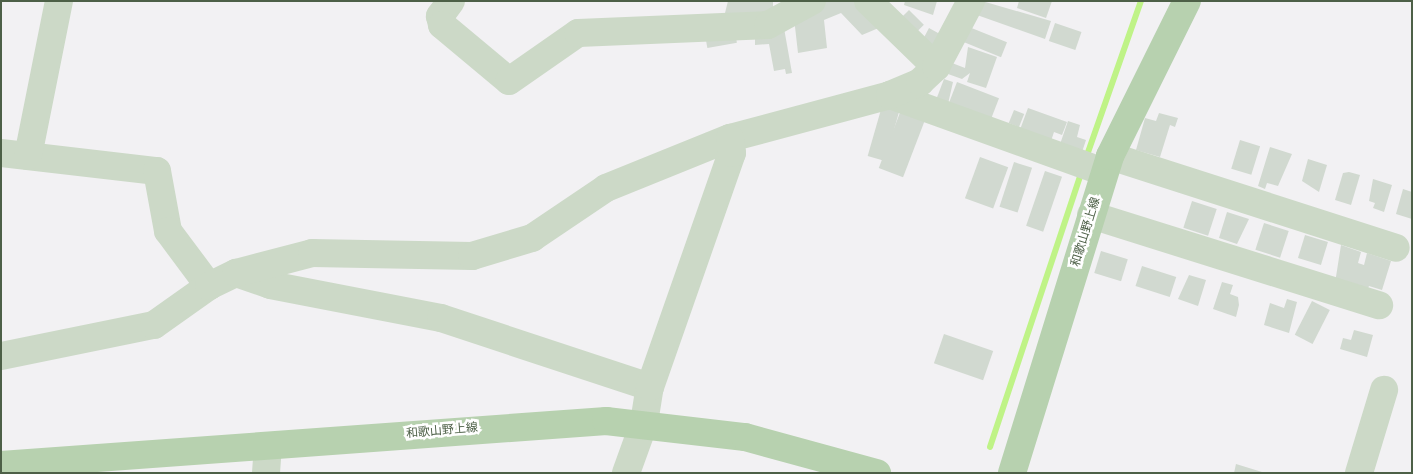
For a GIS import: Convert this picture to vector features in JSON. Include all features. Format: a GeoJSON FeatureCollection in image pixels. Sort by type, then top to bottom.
{"type":"FeatureCollection","features":[{"type":"Feature","properties":{"kind":"main road","name":"和歌山野上線"},"geometry":{"type":"LineString","coordinates":[[1012,473],[1107,164],[1187,1]]}},
{"type":"Feature","properties":{"kind":"main road","name":"和歌山野上線"},"geometry":{"type":"LineString","coordinates":[[1,464],[76,466],[268,446],[565,421],[644,423],[745,437],[878,473]]}},
{"type":"Feature","properties":{"kind":"street"},"geometry":{"type":"LineString","coordinates":[[28,156],[59,1]]}},
{"type":"Feature","properties":{"kind":"street"},"geometry":{"type":"LineString","coordinates":[[451,1],[440,16],[442,25],[510,81],[578,33],[768,24],[812,1]]}},
{"type":"Feature","properties":{"kind":"street"},"geometry":{"type":"LineString","coordinates":[[868,1],[936,67]]}},
{"type":"Feature","properties":{"kind":"street"},"geometry":{"type":"LineString","coordinates":[[1,356],[154,325],[209,286],[236,273],[312,253],[472,256],[532,238],[606,188],[730,138],[890,95],[920,82],[936,67],[971,1]]}},
{"type":"Feature","properties":{"kind":"street"},"geometry":{"type":"LineString","coordinates":[[890,95],[1107,164],[1396,248]]}},
{"type":"Feature","properties":{"kind":"street"},"geometry":{"type":"LineString","coordinates":[[626,473],[644,423],[650,387],[732,153],[730,138]]}},
{"type":"Feature","properties":{"kind":"street"},"geometry":{"type":"LineString","coordinates":[[1,153],[157,171],[168,231],[209,286]]}},
{"type":"Feature","properties":{"kind":"street"},"geometry":{"type":"LineString","coordinates":[[1092,215],[1380,305]]}},
{"type":"Feature","properties":{"kind":"street"},"geometry":{"type":"LineString","coordinates":[[236,273],[270,285],[441,318],[650,387]]}},
{"type":"Feature","properties":{"kind":"street"},"geometry":{"type":"LineString","coordinates":[[1359,473],[1384,390]]}},
{"type":"Feature","properties":{"kind":"street"},"geometry":{"type":"LineString","coordinates":[[266,473],[268,446]]}},
{"type":"Feature","properties":{"kind":"building"},"geometry":{"type":"Polygon","coordinates":[[[728,1],[773,1],[773,10],[769,21],[724,17],[728,1]]]}},
{"type":"Feature","properties":{"kind":"building"},"geometry":{"type":"Polygon","coordinates":[[[825,1],[855,1],[881,27],[862,35],[841,13],[824,20],[827,48],[798,53],[794,18],[825,1]]]}},
{"type":"Feature","properties":{"kind":"building"},"geometry":{"type":"Polygon","coordinates":[[[905,1],[937,1],[933,15],[904,5],[905,1]]]}},
{"type":"Feature","properties":{"kind":"building"},"geometry":{"type":"Polygon","coordinates":[[[982,1],[1051,21],[1045,39],[977,15],[982,1]]]}},
{"type":"Feature","properties":{"kind":"building"},"geometry":{"type":"Polygon","coordinates":[[[1019,1],[1052,1],[1046,18],[1017,8],[1019,1]]]}},
{"type":"Feature","properties":{"kind":"building"},"geometry":{"type":"Polygon","coordinates":[[[909,10],[924,25],[913,35],[898,21],[909,10]]]}},
{"type":"Feature","properties":{"kind":"building"},"geometry":{"type":"Polygon","coordinates":[[[1055,23],[1081,32],[1075,50],[1049,41],[1055,23]]]}},
{"type":"Feature","properties":{"kind":"building"},"geometry":{"type":"Polygon","coordinates":[[[969,27],[1007,42],[1001,57],[963,42],[969,27]]]}},
{"type":"Feature","properties":{"kind":"building"},"geometry":{"type":"Polygon","coordinates":[[[784,28],[792,73],[786,74],[785,69],[774,71],[769,44],[755,45],[755,29],[784,28]]]}},
{"type":"Feature","properties":{"kind":"building"},"geometry":{"type":"Polygon","coordinates":[[[929,28],[938,33],[944,30],[932,52],[920,45],[929,28]]]}},
{"type":"Feature","properties":{"kind":"building"},"geometry":{"type":"Polygon","coordinates":[[[735,32],[737,43],[707,48],[705,37],[735,32]]]}},
{"type":"Feature","properties":{"kind":"building"},"geometry":{"type":"Polygon","coordinates":[[[968,47],[997,57],[986,88],[967,82],[970,73],[962,79],[948,74],[952,63],[965,68],[968,47]]]}},
{"type":"Feature","properties":{"kind":"building"},"geometry":{"type":"Polygon","coordinates":[[[944,79],[953,82],[948,104],[936,100],[944,79]]]}},
{"type":"Feature","properties":{"kind":"building"},"geometry":{"type":"Polygon","coordinates":[[[957,82],[999,98],[989,125],[947,109],[957,82]]]}},
{"type":"Feature","properties":{"kind":"building"},"geometry":{"type":"Polygon","coordinates":[[[882,106],[899,111],[885,161],[868,156],[882,106]]]}},
{"type":"Feature","properties":{"kind":"building"},"geometry":{"type":"Polygon","coordinates":[[[1028,108],[1067,122],[1062,135],[1054,132],[1051,141],[1018,135],[1028,108]]]}},
{"type":"Feature","properties":{"kind":"building"},"geometry":{"type":"Polygon","coordinates":[[[901,110],[925,119],[903,177],[879,168],[901,110]]]}},
{"type":"Feature","properties":{"kind":"building"},"geometry":{"type":"Polygon","coordinates":[[[1014,110],[1024,114],[1019,127],[1009,123],[1014,110]]]}},
{"type":"Feature","properties":{"kind":"building"},"geometry":{"type":"Polygon","coordinates":[[[1159,113],[1178,118],[1175,127],[1170,125],[1160,157],[1136,150],[1145,118],[1156,121],[1159,113]]]}},
{"type":"Feature","properties":{"kind":"building"},"geometry":{"type":"Polygon","coordinates":[[[1068,121],[1080,125],[1077,137],[1086,140],[1080,158],[1058,150],[1068,121]]]}},
{"type":"Feature","properties":{"kind":"building"},"geometry":{"type":"Polygon","coordinates":[[[1240,140],[1260,146],[1251,175],[1231,169],[1240,140]]]}},
{"type":"Feature","properties":{"kind":"building"},"geometry":{"type":"Polygon","coordinates":[[[1270,147],[1292,154],[1278,186],[1267,183],[1265,189],[1258,186],[1270,147]]]}},
{"type":"Feature","properties":{"kind":"building"},"geometry":{"type":"Polygon","coordinates":[[[980,157],[1008,167],[993,209],[965,198],[980,157]]]}},
{"type":"Feature","properties":{"kind":"building"},"geometry":{"type":"Polygon","coordinates":[[[1308,159],[1327,165],[1319,192],[1302,181],[1308,159]]]}},
{"type":"Feature","properties":{"kind":"building"},"geometry":{"type":"Polygon","coordinates":[[[1014,162],[1032,168],[1018,213],[999,207],[1014,162]]]}},
{"type":"Feature","properties":{"kind":"building"},"geometry":{"type":"Polygon","coordinates":[[[1045,171],[1062,177],[1043,232],[1026,226],[1045,171]]]}},
{"type":"Feature","properties":{"kind":"building"},"geometry":{"type":"Polygon","coordinates":[[[1349,172],[1360,175],[1351,205],[1335,200],[1343,173],[1349,172]]]}},
{"type":"Feature","properties":{"kind":"building"},"geometry":{"type":"Polygon","coordinates":[[[1373,179],[1392,185],[1384,212],[1373,208],[1375,203],[1369,201],[1373,179]]]}},
{"type":"Feature","properties":{"kind":"building"},"geometry":{"type":"Polygon","coordinates":[[[1403,189],[1412,192],[1412,219],[1396,214],[1403,189]]]}},
{"type":"Feature","properties":{"kind":"building"},"geometry":{"type":"Polygon","coordinates":[[[1192,201],[1217,209],[1208,236],[1183,228],[1192,201]]]}},
{"type":"Feature","properties":{"kind":"building"},"geometry":{"type":"Polygon","coordinates":[[[1227,212],[1249,219],[1237,244],[1219,238],[1227,212]]]}},
{"type":"Feature","properties":{"kind":"building"},"geometry":{"type":"Polygon","coordinates":[[[1264,223],[1289,231],[1280,258],[1255,250],[1264,223]]]}},
{"type":"Feature","properties":{"kind":"building"},"geometry":{"type":"Polygon","coordinates":[[[1305,235],[1328,242],[1321,265],[1298,258],[1305,235]]]}},
{"type":"Feature","properties":{"kind":"building"},"geometry":{"type":"Polygon","coordinates":[[[1341,245],[1361,252],[1358,263],[1364,265],[1367,253],[1391,261],[1382,290],[1369,286],[1366,293],[1335,283],[1341,245]]]}},
{"type":"Feature","properties":{"kind":"building"},"geometry":{"type":"Polygon","coordinates":[[[1101,251],[1128,259],[1121,281],[1094,273],[1101,251]]]}},
{"type":"Feature","properties":{"kind":"building"},"geometry":{"type":"Polygon","coordinates":[[[1142,266],[1176,277],[1170,297],[1136,286],[1142,266]]]}},
{"type":"Feature","properties":{"kind":"building"},"geometry":{"type":"Polygon","coordinates":[[[1189,275],[1206,280],[1198,306],[1178,299],[1189,275]]]}},
{"type":"Feature","properties":{"kind":"building"},"geometry":{"type":"Polygon","coordinates":[[[1222,282],[1233,285],[1230,294],[1238,297],[1239,305],[1236,317],[1213,309],[1222,282]]]}},
{"type":"Feature","properties":{"kind":"building"},"geometry":{"type":"Polygon","coordinates":[[[1287,299],[1297,302],[1289,333],[1264,325],[1270,303],[1284,308],[1287,299]]]}},
{"type":"Feature","properties":{"kind":"building"},"geometry":{"type":"Polygon","coordinates":[[[1312,301],[1330,310],[1313,344],[1295,335],[1312,301]]]}},
{"type":"Feature","properties":{"kind":"building"},"geometry":{"type":"Polygon","coordinates":[[[1354,330],[1373,335],[1367,357],[1340,349],[1343,338],[1351,340],[1354,330]]]}},
{"type":"Feature","properties":{"kind":"building"},"geometry":{"type":"Polygon","coordinates":[[[944,334],[993,351],[983,380],[934,363],[944,334]]]}},
{"type":"Feature","properties":{"kind":"building"},"geometry":{"type":"Polygon","coordinates":[[[1236,464],[1262,472],[1262,473],[1234,473],[1236,464]]]}},
{"type":"Feature","properties":{"kind":"waterway"},"geometry":{"type":"LineString","coordinates":[[1086,158],[1141,1]]}},
{"type":"Feature","properties":{"kind":"waterway"},"geometry":{"type":"LineString","coordinates":[[990,447],[1082,170]]}}]}
